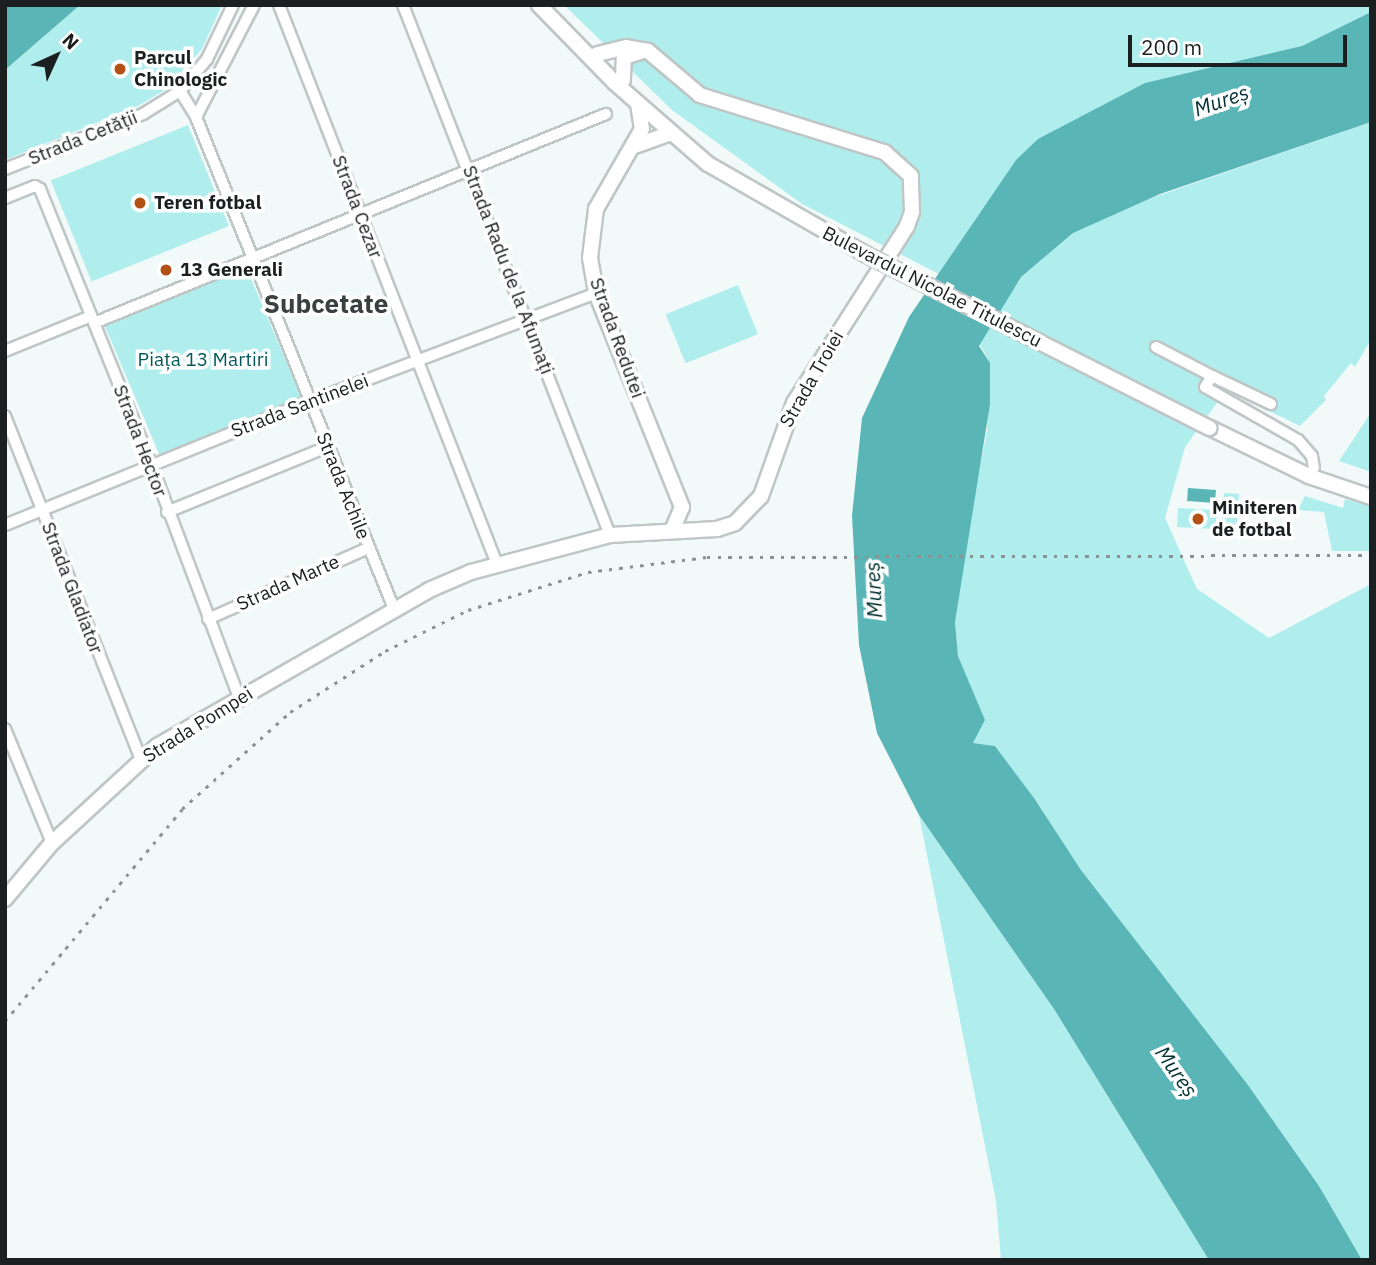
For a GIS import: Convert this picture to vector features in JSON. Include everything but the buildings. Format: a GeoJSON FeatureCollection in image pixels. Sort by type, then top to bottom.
{"type":"FeatureCollection","features":[{"type":"Feature","properties":{"kind":"main road","name":"Bulevardul Nicolae Titulescu"},"geometry":{"type":"LineString","coordinates":[[539,5],[670,133],[735,182],[1212,424],[1289,467],[1371,497]]}},
{"type":"Feature","properties":{"kind":"main road","name":"Bulevardul Nicolae Titulescu"},"geometry":{"type":"LineString","coordinates":[[550,5],[623,80],[675,127],[741,177],[867,251]]}},
{"type":"Feature","properties":{"kind":"main road"},"geometry":{"type":"LineString","coordinates":[[597,54],[626,47],[648,51]]}},
{"type":"Feature","properties":{"kind":"main road"},"geometry":{"type":"LineString","coordinates":[[623,80],[624,57],[648,51]]}},
{"type":"Feature","properties":{"kind":"main road","name":"Strada Troiei"},"geometry":{"type":"LineString","coordinates":[[351,634],[447,582],[497,564],[610,535],[708,530],[735,523],[761,496],[794,403],[907,226],[913,191],[911,176],[884,152],[714,101],[685,85],[648,51]]}},
{"type":"Feature","properties":{"kind":"main road"},"geometry":{"type":"LineString","coordinates":[[635,146],[642,129],[638,104]]}},
{"type":"Feature","properties":{"kind":"main road"},"geometry":{"type":"LineString","coordinates":[[635,146],[670,133]]}},
{"type":"Feature","properties":{"kind":"main road","name":"Strada Redutei"},"geometry":{"type":"LineString","coordinates":[[635,146],[618,167],[596,209],[590,258],[596,293],[682,507],[672,531]]}},
{"type":"Feature","properties":{"kind":"main road","name":"Bulevardul Nicolae Titulescu"},"geometry":{"type":"LineString","coordinates":[[1212,424],[1314,468],[1371,489]]}},
{"type":"Feature","properties":{"kind":"main road","name":"Strada Pompei"},"geometry":{"type":"LineString","coordinates":[[5,899],[52,843],[141,759],[239,698],[351,634]]}},
{"type":"Feature","properties":{"kind":"street","name":"Strada Cetății"},"geometry":{"type":"LineString","coordinates":[[5,169],[143,114],[180,91],[207,59],[233,5]]}},
{"type":"Feature","properties":{"kind":"street"},"geometry":{"type":"LineString","coordinates":[[196,117],[254,5]]}},
{"type":"Feature","properties":{"kind":"street","name":"Strada Cezar"},"geometry":{"type":"LineString","coordinates":[[279,5],[497,564]]}},
{"type":"Feature","properties":{"kind":"street","name":"Strada Radu de la Afumați"},"geometry":{"type":"LineString","coordinates":[[403,5],[610,535]]}},
{"type":"Feature","properties":{"kind":"street","name":"Strada Achile"},"geometry":{"type":"LineString","coordinates":[[180,91],[196,117],[308,401],[394,609]]}},
{"type":"Feature","properties":{"kind":"street"},"geometry":{"type":"LineString","coordinates":[[5,351],[187,287],[250,256],[606,114]]}},
{"type":"Feature","properties":{"kind":"street","name":"Strada Hector"},"geometry":{"type":"LineString","coordinates":[[5,198],[36,186],[152,466],[167,512],[239,698]]}},
{"type":"Feature","properties":{"kind":"street","name":"Strada Santinelei"},"geometry":{"type":"LineString","coordinates":[[5,525],[308,401],[596,293]]}},
{"type":"Feature","properties":{"kind":"street"},"geometry":{"type":"LineString","coordinates":[[1156,347],[1271,404]]}},
{"type":"Feature","properties":{"kind":"street"},"geometry":{"type":"LineString","coordinates":[[1212,376],[1205,387],[1298,440],[1312,456],[1314,468]]}},
{"type":"Feature","properties":{"kind":"street","name":"Strada Gladiator"},"geometry":{"type":"LineString","coordinates":[[5,416],[141,759]]}},
{"type":"Feature","properties":{"kind":"street"},"geometry":{"type":"LineString","coordinates":[[167,512],[327,447]]}},
{"type":"Feature","properties":{"kind":"street","name":"Strada Marte"},"geometry":{"type":"LineString","coordinates":[[208,619],[368,548]]}},
{"type":"Feature","properties":{"kind":"street"},"geometry":{"type":"LineString","coordinates":[[5,729],[52,843]]}},
{"type":"Feature","properties":{"kind":"green space"},"geometry":{"type":"Polygon","coordinates":[[[80,5],[222,5],[202,49],[165,90],[138,106],[5,160],[5,70],[80,5]]]}},
{"type":"Feature","properties":{"kind":"green space"},"geometry":{"type":"Polygon","coordinates":[[[564,5],[1371,5],[1371,12],[1302,46],[1016,160],[941,275],[802,204],[672,110],[564,5]]]}},
{"type":"Feature","properties":{"kind":"green space"},"geometry":{"type":"Polygon","coordinates":[[[1371,122],[1371,339],[1355,367],[1351,363],[1324,396],[1326,400],[1300,426],[1226,390],[1185,447],[1165,518],[1197,589],[1269,638],[1371,584],[1371,1260],[1362,1260],[1319,1186],[1248,1085],[1081,870],[1034,798],[995,746],[973,743],[985,720],[958,656],[955,622],[959,576],[987,431],[988,359],[979,343],[1021,277],[1073,233],[1117,210],[1371,122]]]}},
{"type":"Feature","properties":{"kind":"green space","name":"Teren fotbal"},"geometry":{"type":"Polygon","coordinates":[[[188,125],[229,226],[92,282],[51,180],[188,125]]]}},
{"type":"Feature","properties":{"kind":"green space","name":"Piața 13 Martiri"},"geometry":{"type":"Polygon","coordinates":[[[246,267],[301,398],[161,457],[105,327],[246,267]]]}},
{"type":"Feature","properties":{"kind":"green space"},"geometry":{"type":"Polygon","coordinates":[[[738,285],[758,334],[686,363],[666,314],[738,285]]]}},
{"type":"Feature","properties":{"kind":"green space"},"geometry":{"type":"Polygon","coordinates":[[[1371,414],[1371,472],[1339,461],[1371,414]]]}},
{"type":"Feature","properties":{"kind":"green space"},"geometry":{"type":"Polygon","coordinates":[[[1224,493],[1239,494],[1236,532],[1221,531],[1224,493]]]}},
{"type":"Feature","properties":{"kind":"green space"},"geometry":{"type":"Polygon","coordinates":[[[1305,496],[1343,508],[1345,499],[1371,506],[1371,551],[1332,551],[1324,512],[1298,510],[1305,496]]]}},
{"type":"Feature","properties":{"kind":"green space","name":"Miniteren de fotbal"},"geometry":{"type":"Polygon","coordinates":[[[1178,508],[1220,510],[1219,529],[1177,527],[1178,508]]]}},
{"type":"Feature","properties":{"kind":"green space"},"geometry":{"type":"Polygon","coordinates":[[[919,815],[1054,1009],[1209,1260],[1001,1260],[996,1201],[919,815]]]}},
{"type":"Feature","properties":{"kind":"water"},"geometry":{"type":"Polygon","coordinates":[[[5,5],[80,5],[5,70],[5,5]]]}},
{"type":"Feature","properties":{"kind":"water","name":"Mureș"},"geometry":{"type":"Polygon","coordinates":[[[1371,12],[1371,122],[1160,194],[1073,233],[1021,277],[979,346],[990,363],[990,404],[955,622],[958,656],[985,720],[973,743],[995,746],[1034,798],[1081,870],[1248,1085],[1319,1186],[1362,1260],[1209,1260],[1054,1009],[919,815],[877,733],[859,645],[852,516],[862,418],[909,317],[1016,160],[1038,139],[1145,83],[1302,46],[1371,12]]]}},
{"type":"Feature","properties":{"kind":"water"},"geometry":{"type":"Polygon","coordinates":[[[1188,488],[1216,490],[1215,503],[1187,501],[1188,488]]]}},
{"type":"Feature","properties":{"kind":"railway"},"geometry":{"type":"LineString","coordinates":[[5,1021],[182,809],[290,712],[385,651],[468,610],[588,572],[707,557],[1371,555]]}},
{"type":"Feature","properties":{"kind":"place","name":"Parcul Chinologic"},"geometry":{"type":"Point","coordinates":[120,69]}},
{"type":"Feature","properties":{"kind":"place","name":"Teren fotbal"},"geometry":{"type":"Point","coordinates":[140,203]}},
{"type":"Feature","properties":{"kind":"place","name":"13 Generali"},"geometry":{"type":"Point","coordinates":[166,270]}},
{"type":"Feature","properties":{"kind":"place","name":"Miniteren de fotbal"},"geometry":{"type":"Point","coordinates":[1198,519]}},
{"type":"Feature","properties":{"kind":"district","name":"Subcetate"},"geometry":{"type":"Point","coordinates":[326,304]}}]}
